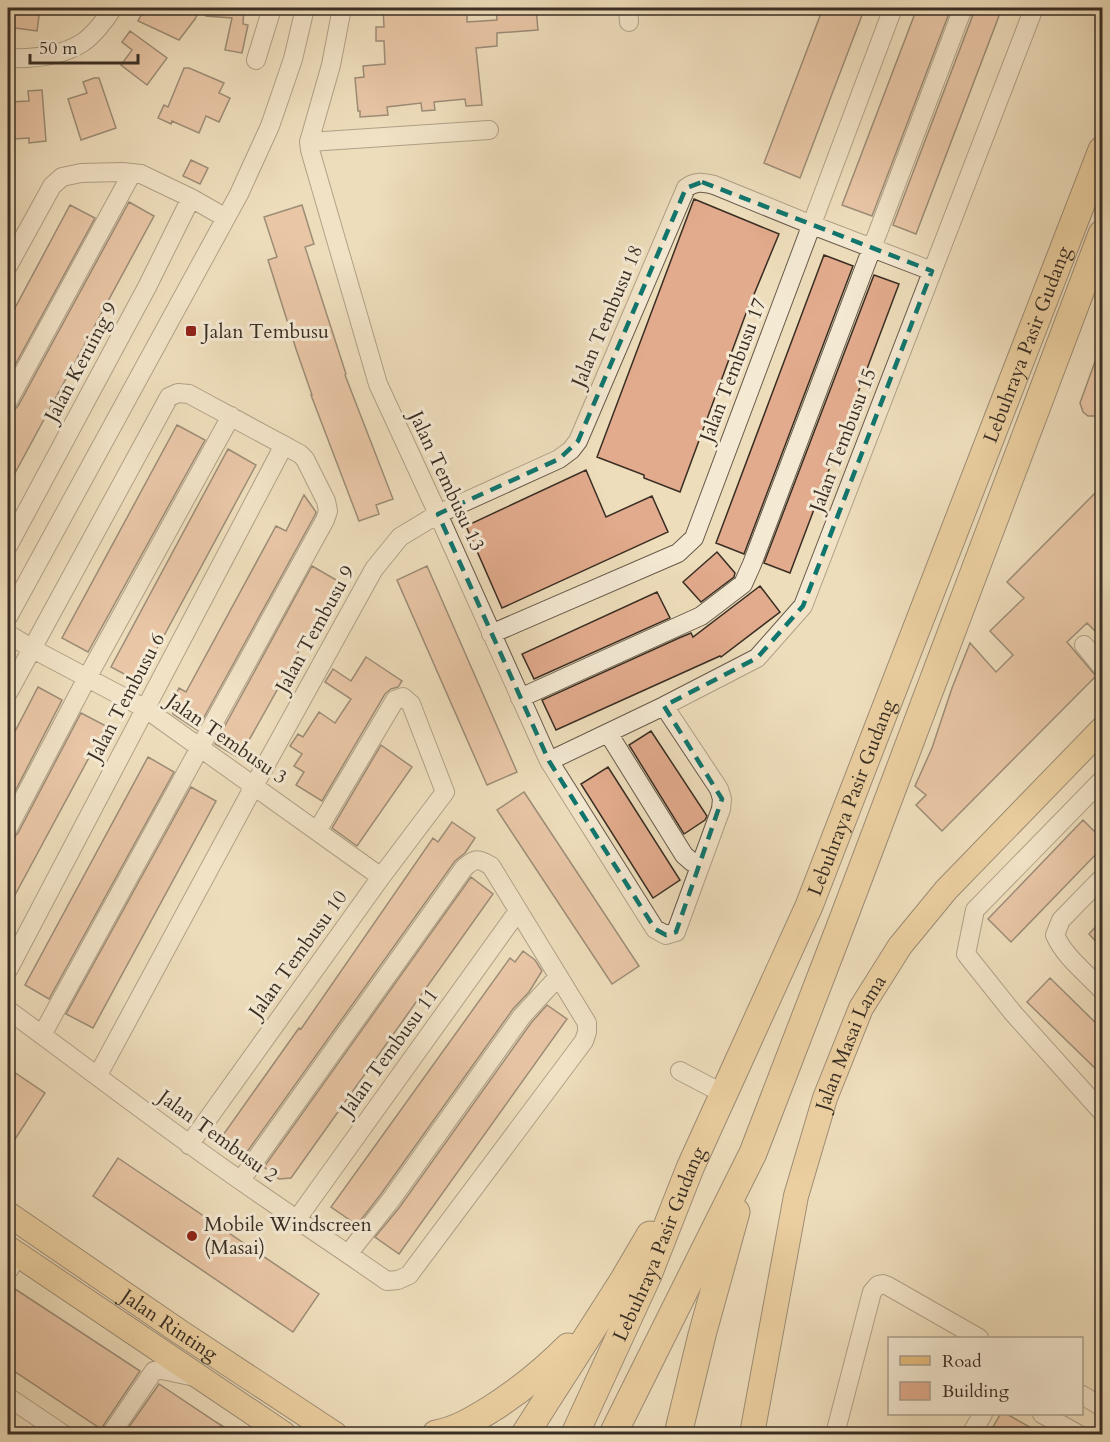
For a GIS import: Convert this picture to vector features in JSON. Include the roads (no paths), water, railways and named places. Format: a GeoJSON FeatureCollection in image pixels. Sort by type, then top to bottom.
{"type":"FeatureCollection","features":[{"type":"Feature","properties":{"kind":"highway","name":"Lebuhraya Pasir Gudang"},"geometry":{"type":"LineString","coordinates":[[575,1434],[648,1275],[690,1168],[809,906],[1102,150]]}},
{"type":"Feature","properties":{"kind":"highway","name":"Lebuhraya Pasir Gudang"},"geometry":{"type":"LineString","coordinates":[[613,1434],[753,1153],[1102,234]]}},
{"type":"Feature","properties":{"kind":"highway"},"geometry":{"type":"LineString","coordinates":[[678,1434],[702,1335],[753,1153]]}},
{"type":"Feature","properties":{"kind":"highway"},"geometry":{"type":"LineString","coordinates":[[525,1434],[623,1281],[690,1168]]}},
{"type":"Feature","properties":{"kind":"highway"},"geometry":{"type":"LineString","coordinates":[[436,1434],[473,1420],[512,1396],[547,1368],[623,1281]]}},
{"type":"Feature","properties":{"kind":"highway"},"geometry":{"type":"LineString","coordinates":[[660,1434],[677,1389],[702,1335]]}},
{"type":"Feature","properties":{"kind":"main road","name":"Jalan Masai Lama"},"geometry":{"type":"LineString","coordinates":[[752,1434],[796,1196],[825,1098],[861,1008],[900,946],[946,890],[1102,729]]}},
{"type":"Feature","properties":{"kind":"main road","name":"Jalan Rinting"},"geometry":{"type":"LineString","coordinates":[[8,1214],[180,1332],[335,1434]]}},
{"type":"Feature","properties":{"kind":"main road","name":"Jalan Rinting"},"geometry":{"type":"LineString","coordinates":[[11,1258],[284,1434]]}},
{"type":"Feature","properties":{"kind":"street"},"geometry":{"type":"LineString","coordinates":[[8,58],[52,56],[83,43],[105,21],[113,8]]}},
{"type":"Feature","properties":{"kind":"street"},"geometry":{"type":"LineString","coordinates":[[256,60],[272,8]]}},
{"type":"Feature","properties":{"kind":"street"},"geometry":{"type":"LineString","coordinates":[[8,617],[239,194],[270,126],[293,59],[305,8]]}},
{"type":"Feature","properties":{"kind":"street","name":"Jalan Tembusu 13"},"geometry":{"type":"LineString","coordinates":[[342,8],[331,65],[309,141],[309,150],[378,384],[549,761],[655,929],[666,935],[676,932],[701,864]]}},
{"type":"Feature","properties":{"kind":"street","name":"Jalan Tembusu 17"},"geometry":{"type":"LineString","coordinates":[[491,634],[678,553],[694,538],[894,8]]}},
{"type":"Feature","properties":{"kind":"street"},"geometry":{"type":"LineString","coordinates":[[520,698],[701,616],[743,584],[963,8]]}},
{"type":"Feature","properties":{"kind":"street","name":"Jalan Tembusu 15"},"geometry":{"type":"LineString","coordinates":[[549,761],[758,658],[803,606],[1034,8]]}},
{"type":"Feature","properties":{"kind":"street"},"geometry":{"type":"LineString","coordinates":[[309,141],[489,130]]}},
{"type":"Feature","properties":{"kind":"street"},"geometry":{"type":"LineString","coordinates":[[8,266],[52,186],[63,177],[81,173],[141,174],[226,218]]}},
{"type":"Feature","properties":{"kind":"street"},"geometry":{"type":"LineString","coordinates":[[8,401],[132,173]]}},
{"type":"Feature","properties":{"kind":"street","name":"Jalan Tembusu 18"},"geometry":{"type":"LineString","coordinates":[[438,514],[559,459],[578,441],[686,188],[692,183],[702,182],[714,185],[812,225]]}},
{"type":"Feature","properties":{"kind":"street","name":"Jalan Keruing 9"},"geometry":{"type":"LineString","coordinates":[[8,546],[147,287],[191,198]]}},
{"type":"Feature","properties":{"kind":"street"},"geometry":{"type":"LineString","coordinates":[[812,225],[932,271]]}},
{"type":"Feature","properties":{"kind":"street"},"geometry":{"type":"LineString","coordinates":[[8,693],[169,397],[178,393],[189,394],[300,454],[309,464],[326,501],[328,511],[325,520],[42,1035]]}},
{"type":"Feature","properties":{"kind":"street"},"geometry":{"type":"LineString","coordinates":[[8,828],[87,678],[231,416]]}},
{"type":"Feature","properties":{"kind":"street","name":"Jalan Tembusu 6"},"geometry":{"type":"LineString","coordinates":[[8,970],[284,445]]}},
{"type":"Feature","properties":{"kind":"street","name":"Jalan Tembusu 9"},"geometry":{"type":"LineString","coordinates":[[98,1076],[374,569],[400,537],[438,514]]}},
{"type":"Feature","properties":{"kind":"street","name":"Jalan Tembusu 3"},"geometry":{"type":"LineString","coordinates":[[8,633],[31,648],[146,709],[381,877]]}},
{"type":"Feature","properties":{"kind":"street"},"geometry":{"type":"LineString","coordinates":[[1084,645],[1102,667]]}},
{"type":"Feature","properties":{"kind":"street","name":"Jalan Tembusu 10"},"geometry":{"type":"LineString","coordinates":[[189,1144],[445,792],[411,704],[403,697],[395,700],[317,831]]}},
{"type":"Feature","properties":{"kind":"street"},"geometry":{"type":"LineString","coordinates":[[608,733],[684,855],[692,862],[701,864],[721,809],[722,799],[719,789],[664,706]]}},
{"type":"Feature","properties":{"kind":"street"},"geometry":{"type":"LineString","coordinates":[[1102,780],[975,910],[966,954],[1013,1013],[1102,1112]]}},
{"type":"Feature","properties":{"kind":"street"},"geometry":{"type":"LineString","coordinates":[[241,1180],[464,868],[472,861],[481,860],[490,866],[558,977],[522,1016],[390,1201],[348,1254]]}},
{"type":"Feature","properties":{"kind":"street"},"geometry":{"type":"LineString","coordinates":[[1101,883],[1061,920],[1055,935],[1058,944],[1102,990]]}},
{"type":"Feature","properties":{"kind":"street","name":"Jalan Tembusu 11"},"geometry":{"type":"LineString","coordinates":[[297,1219],[518,911]]}},
{"type":"Feature","properties":{"kind":"street","name":"Jalan Tembusu 2"},"geometry":{"type":"LineString","coordinates":[[8,1010],[189,1144],[387,1281],[398,1280],[408,1275],[584,1041],[587,1023],[558,977]]}},
{"type":"Feature","properties":{"kind":"street"},"geometry":{"type":"LineString","coordinates":[[680,1071],[724,1094]]}},
{"type":"Feature","properties":{"kind":"street"},"geometry":{"type":"LineString","coordinates":[[835,1434],[872,1292],[878,1285],[883,1284],[977,1337]]}},
{"type":"Feature","properties":{"kind":"street"},"geometry":{"type":"LineString","coordinates":[[111,1434],[154,1371],[162,1370],[200,1378]]}},
{"type":"Feature","properties":{"kind":"street"},"geometry":{"type":"LineString","coordinates":[[1083,1396],[1102,1407]]}},
{"type":"Feature","properties":{"kind":"street"},"geometry":{"type":"LineString","coordinates":[[8,1397],[63,1434]]}},
{"type":"Feature","properties":{"kind":"street"},"geometry":{"type":"LineString","coordinates":[[971,1434],[982,1415]]}},
{"type":"Feature","properties":{"kind":"street"},"geometry":{"type":"LineString","coordinates":[[1045,1415],[1078,1434]]}},
{"type":"Feature","properties":{"kind":"place","name":"Jalan Tembusu"},"geometry":{"type":"Point","coordinates":[191,331]}},
{"type":"Feature","properties":{"kind":"place","name":"Mobile Windscreen (Masai)"},"geometry":{"type":"Point","coordinates":[192,1236]}}]}
